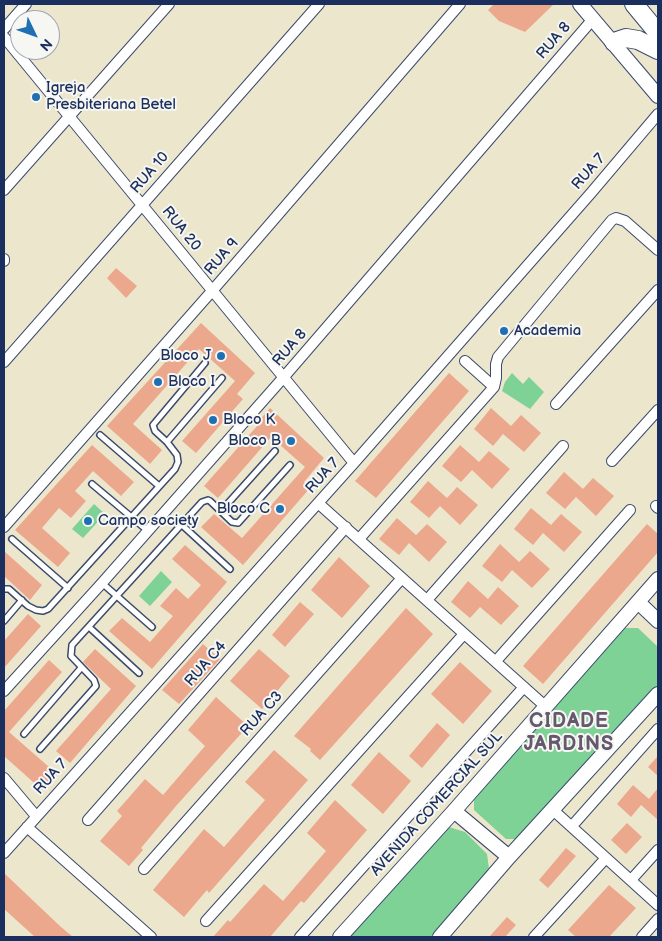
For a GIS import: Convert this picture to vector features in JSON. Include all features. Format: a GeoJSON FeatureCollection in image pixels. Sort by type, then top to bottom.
{"type":"FeatureCollection","features":[{"type":"Feature","properties":{"kind":"highway"},"geometry":{"type":"LineString","coordinates":[[634,4],[658,33]]}},
{"type":"Feature","properties":{"kind":"highway"},"geometry":{"type":"LineString","coordinates":[[614,42],[626,38],[638,40],[658,50]]}},
{"type":"Feature","properties":{"kind":"street"},"geometry":{"type":"LineString","coordinates":[[4,29],[26,4]]}},
{"type":"Feature","properties":{"kind":"street"},"geometry":{"type":"LineString","coordinates":[[4,190],[169,4]]}},
{"type":"Feature","properties":{"kind":"street","name":"RUA 10"},"geometry":{"type":"LineString","coordinates":[[4,362],[319,4]]}},
{"type":"Feature","properties":{"kind":"street","name":"RUA 9"},"geometry":{"type":"LineString","coordinates":[[4,527],[212,291],[460,4]]}},
{"type":"Feature","properties":{"kind":"street"},"geometry":{"type":"LineString","coordinates":[[580,4],[658,96]]}},
{"type":"Feature","properties":{"kind":"street","name":"RUA 8"},"geometry":{"type":"LineString","coordinates":[[4,691],[284,378],[592,19]]}},
{"type":"Feature","properties":{"kind":"street","name":"RUA 20"},"geometry":{"type":"LineString","coordinates":[[4,37],[354,463]]}},
{"type":"Feature","properties":{"kind":"street","name":"RUA 7"},"geometry":{"type":"LineString","coordinates":[[4,853],[354,463],[658,114]]}},
{"type":"Feature","properties":{"kind":"street"},"geometry":{"type":"LineString","coordinates":[[358,539],[494,387],[498,357],[609,223],[616,218],[625,220],[658,250]]}},
{"type":"Feature","properties":{"kind":"street"},"geometry":{"type":"LineString","coordinates":[[556,404],[658,290]]}},
{"type":"Feature","properties":{"kind":"street"},"geometry":{"type":"LineString","coordinates":[[465,361],[494,387]]}},
{"type":"Feature","properties":{"kind":"street"},"geometry":{"type":"LineString","coordinates":[[612,461],[658,410]]}},
{"type":"Feature","properties":{"kind":"street"},"geometry":{"type":"LineString","coordinates":[[427,600],[563,446]]}},
{"type":"Feature","properties":{"kind":"street"},"geometry":{"type":"LineString","coordinates":[[318,503],[545,706]]}},
{"type":"Feature","properties":{"kind":"street"},"geometry":{"type":"LineString","coordinates":[[496,661],[630,510]]}},
{"type":"Feature","properties":{"kind":"street","name":"RUA C4"},"geometry":{"type":"LineString","coordinates":[[88,820],[346,528]]}},
{"type":"Feature","properties":{"kind":"street","name":"RUA C3"},"geometry":{"type":"LineString","coordinates":[[144,869],[402,578]]}},
{"type":"Feature","properties":{"kind":"street","name":"AVENIDA COMERCIAL SUL"},"geometry":{"type":"LineString","coordinates":[[340,937],[454,811],[658,579]]}},
{"type":"Feature","properties":{"kind":"street"},"geometry":{"type":"LineString","coordinates":[[638,602],[658,621]]}},
{"type":"Feature","properties":{"kind":"street"},"geometry":{"type":"LineString","coordinates":[[206,921],[464,634]]}},
{"type":"Feature","properties":{"kind":"street"},"geometry":{"type":"LineString","coordinates":[[300,937],[524,687]]}},
{"type":"Feature","properties":{"kind":"street"},"geometry":{"type":"LineString","coordinates":[[440,937],[509,857],[658,694]]}},
{"type":"Feature","properties":{"kind":"street"},"geometry":{"type":"LineString","coordinates":[[572,826],[658,730]]}},
{"type":"Feature","properties":{"kind":"street"},"geometry":{"type":"LineString","coordinates":[[4,778],[36,816]]}},
{"type":"Feature","properties":{"kind":"street"},"geometry":{"type":"LineString","coordinates":[[553,810],[658,905]]}},
{"type":"Feature","properties":{"kind":"street"},"geometry":{"type":"LineString","coordinates":[[454,811],[509,857]]}},
{"type":"Feature","properties":{"kind":"street"},"geometry":{"type":"LineString","coordinates":[[27,827],[151,937]]}},
{"type":"Feature","properties":{"kind":"street"},"geometry":{"type":"LineString","coordinates":[[631,880],[658,850]]}},
{"type":"Feature","properties":{"kind":"street"},"geometry":{"type":"LineString","coordinates":[[534,937],[606,858]]}},
{"type":"Feature","properties":{"kind":"street"},"geometry":{"type":"LineString","coordinates":[[642,937],[658,919]]}},
{"type":"Feature","properties":{"kind":"lane"},"geometry":{"type":"LineString","coordinates":[[4,589],[9,589],[28,606],[43,612],[48,609],[175,469],[178,462],[177,455],[155,431],[153,425],[205,363]]}},
{"type":"Feature","properties":{"kind":"lane"},"geometry":{"type":"LineString","coordinates":[[167,442],[222,378]]}},
{"type":"Feature","properties":{"kind":"lane"},"geometry":{"type":"LineString","coordinates":[[100,435],[159,486]]}},
{"type":"Feature","properties":{"kind":"lane"},"geometry":{"type":"LineString","coordinates":[[221,511],[275,451]]}},
{"type":"Feature","properties":{"kind":"lane"},"geometry":{"type":"LineString","coordinates":[[40,749],[96,686],[94,680],[71,656],[72,645],[204,500],[210,501],[232,522],[238,523],[290,465]]}},
{"type":"Feature","properties":{"kind":"lane"},"geometry":{"type":"LineString","coordinates":[[92,484],[148,532]]}},
{"type":"Feature","properties":{"kind":"lane"},"geometry":{"type":"LineString","coordinates":[[182,525],[230,569]]}},
{"type":"Feature","properties":{"kind":"lane"},"geometry":{"type":"LineString","coordinates":[[12,540],[68,588]]}},
{"type":"Feature","properties":{"kind":"lane"},"geometry":{"type":"LineString","coordinates":[[102,583],[152,627]]}},
{"type":"Feature","properties":{"kind":"lane"},"geometry":{"type":"LineString","coordinates":[[4,621],[22,600]]}},
{"type":"Feature","properties":{"kind":"lane"},"geometry":{"type":"LineString","coordinates":[[89,627],[139,673]]}},
{"type":"Feature","properties":{"kind":"lane"},"geometry":{"type":"LineString","coordinates":[[24,734],[81,668]]}},
{"type":"Feature","properties":{"kind":"green space"},"geometry":{"type":"Polygon","coordinates":[[[512,373],[523,384],[529,377],[544,392],[530,409],[502,391],[505,382],[512,373]]]}},
{"type":"Feature","properties":{"kind":"green space","name":"Campo society"},"geometry":{"type":"Polygon","coordinates":[[[94,504],[105,514],[83,538],[72,529],[94,504]]]}},
{"type":"Feature","properties":{"kind":"green space","name":"Campo society"},"geometry":{"type":"Polygon","coordinates":[[[161,571],[172,582],[150,606],[139,596],[161,571]]]}},
{"type":"Feature","properties":{"kind":"green space"},"geometry":{"type":"Polygon","coordinates":[[[623,628],[638,628],[658,647],[658,686],[520,839],[506,839],[474,810],[474,796],[623,628]]]}},
{"type":"Feature","properties":{"kind":"green space"},"geometry":{"type":"Polygon","coordinates":[[[449,827],[465,832],[487,854],[489,869],[431,937],[349,937],[438,837],[449,827]]]}},
{"type":"Feature","properties":{"kind":"building"},"geometry":{"type":"Polygon","coordinates":[[[494,4],[554,4],[525,32],[499,21],[488,10],[494,4]]]}},
{"type":"Feature","properties":{"kind":"building"},"geometry":{"type":"Polygon","coordinates":[[[116,268],[137,286],[126,298],[107,278],[116,268]]]}},
{"type":"Feature","properties":{"kind":"building"},"geometry":{"type":"Polygon","coordinates":[[[201,323],[255,373],[237,394],[243,399],[196,453],[182,441],[235,381],[199,349],[133,424],[162,450],[150,464],[107,426],[201,323]]]}},
{"type":"Feature","properties":{"kind":"building"},"geometry":{"type":"Polygon","coordinates":[[[449,373],[469,391],[376,498],[355,481],[449,373]]]}},
{"type":"Feature","properties":{"kind":"building"},"geometry":{"type":"Polygon","coordinates":[[[270,408],[324,458],[304,482],[310,488],[243,565],[201,527],[214,514],[242,538],[305,467],[271,437],[218,498],[204,486],[258,425],[256,424],[270,408]]]}},
{"type":"Feature","properties":{"kind":"building"},"geometry":{"type":"Polygon","coordinates":[[[491,408],[511,426],[521,415],[541,433],[524,452],[503,434],[493,446],[474,429],[491,408]]]}},
{"type":"Feature","properties":{"kind":"building"},"geometry":{"type":"Polygon","coordinates":[[[92,445],[134,482],[121,496],[93,471],[75,491],[86,501],[71,518],[59,508],[42,528],[70,553],[58,567],[15,530],[92,445]]]}},
{"type":"Feature","properties":{"kind":"building"},"geometry":{"type":"Polygon","coordinates":[[[460,445],[479,462],[489,451],[510,469],[492,489],[472,470],[461,482],[442,466],[460,445]]]}},
{"type":"Feature","properties":{"kind":"building"},"geometry":{"type":"Polygon","coordinates":[[[564,472],[583,489],[593,478],[614,496],[596,516],[576,497],[565,509],[546,493],[564,472]]]}},
{"type":"Feature","properties":{"kind":"building"},"geometry":{"type":"Polygon","coordinates":[[[428,481],[447,498],[457,487],[478,505],[460,525],[440,506],[429,518],[410,502],[428,481]]]}},
{"type":"Feature","properties":{"kind":"building"},"geometry":{"type":"Polygon","coordinates":[[[531,508],[551,525],[561,514],[582,532],[564,552],[543,533],[533,545],[514,529],[531,508]]]}},
{"type":"Feature","properties":{"kind":"building"},"geometry":{"type":"Polygon","coordinates":[[[397,518],[416,535],[427,524],[447,542],[429,562],[409,543],[399,555],[379,539],[397,518]]]}},
{"type":"Feature","properties":{"kind":"building"},"geometry":{"type":"Polygon","coordinates":[[[647,524],[658,534],[658,552],[543,684],[523,666],[647,524]]]}},
{"type":"Feature","properties":{"kind":"building"},"geometry":{"type":"Polygon","coordinates":[[[500,544],[519,562],[530,551],[550,569],[532,588],[512,570],[502,582],[482,566],[500,544]]]}},
{"type":"Feature","properties":{"kind":"building"},"geometry":{"type":"Polygon","coordinates":[[[185,545],[227,582],[152,669],[109,631],[122,618],[150,642],[173,616],[160,606],[176,588],[188,599],[201,585],[172,559],[185,545]]]}},
{"type":"Feature","properties":{"kind":"building"},"geometry":{"type":"Polygon","coordinates":[[[4,551],[42,585],[30,600],[4,576],[4,551]]]}},
{"type":"Feature","properties":{"kind":"building"},"geometry":{"type":"Polygon","coordinates":[[[339,557],[370,586],[342,618],[311,590],[339,557]]]}},
{"type":"Feature","properties":{"kind":"building"},"geometry":{"type":"Polygon","coordinates":[[[468,581],[488,599],[498,587],[519,606],[501,625],[480,607],[470,618],[451,602],[468,581]]]}},
{"type":"Feature","properties":{"kind":"building"},"geometry":{"type":"Polygon","coordinates":[[[300,602],[314,614],[285,647],[272,635],[300,602]]]}},
{"type":"Feature","properties":{"kind":"building"},"geometry":{"type":"Polygon","coordinates":[[[406,608],[433,634],[320,760],[310,751],[311,749],[294,736],[406,608]]]}},
{"type":"Feature","properties":{"kind":"building"},"geometry":{"type":"Polygon","coordinates":[[[28,614],[41,626],[4,668],[4,641],[28,614]]]}},
{"type":"Feature","properties":{"kind":"building"},"geometry":{"type":"Polygon","coordinates":[[[203,644],[220,659],[179,704],[162,690],[203,644]]]}},
{"type":"Feature","properties":{"kind":"building"},"geometry":{"type":"Polygon","coordinates":[[[95,649],[136,686],[70,763],[56,751],[111,689],[83,662],[95,649]]]}},
{"type":"Feature","properties":{"kind":"building"},"geometry":{"type":"Polygon","coordinates":[[[259,649],[290,676],[262,709],[230,681],[259,649]]]}},
{"type":"Feature","properties":{"kind":"building"},"geometry":{"type":"Polygon","coordinates":[[[49,660],[62,672],[9,732],[57,774],[42,790],[4,756],[4,711],[49,660]]]}},
{"type":"Feature","properties":{"kind":"building"},"geometry":{"type":"Polygon","coordinates":[[[460,662],[492,691],[463,724],[431,694],[460,662]]]}},
{"type":"Feature","properties":{"kind":"building"},"geometry":{"type":"Polygon","coordinates":[[[216,697],[248,726],[176,806],[141,848],[143,850],[129,866],[100,841],[122,816],[117,811],[145,779],[163,795],[205,746],[188,730],[216,697]]]}},
{"type":"Feature","properties":{"kind":"building"},"geometry":{"type":"Polygon","coordinates":[[[437,723],[450,735],[422,768],[409,756],[437,723]]]}},
{"type":"Feature","properties":{"kind":"building"},"geometry":{"type":"Polygon","coordinates":[[[274,750],[308,780],[209,893],[207,890],[184,917],[153,890],[204,829],[224,847],[265,800],[245,782],[274,750]]]}},
{"type":"Feature","properties":{"kind":"building"},"geometry":{"type":"Polygon","coordinates":[[[379,752],[411,781],[383,814],[351,785],[379,752]]]}},
{"type":"Feature","properties":{"kind":"building"},"geometry":{"type":"Polygon","coordinates":[[[658,756],[658,776],[648,767],[658,756]]]}},
{"type":"Feature","properties":{"kind":"building"},"geometry":{"type":"Polygon","coordinates":[[[633,785],[649,799],[658,788],[658,820],[641,805],[631,817],[617,804],[633,785]]]}},
{"type":"Feature","properties":{"kind":"building"},"geometry":{"type":"Polygon","coordinates":[[[335,800],[367,830],[304,903],[301,901],[270,937],[213,937],[228,920],[230,922],[264,884],[283,901],[326,851],[307,833],[335,800]]]}},
{"type":"Feature","properties":{"kind":"building"},"geometry":{"type":"Polygon","coordinates":[[[627,823],[642,837],[626,854],[611,840],[627,823]]]}},
{"type":"Feature","properties":{"kind":"building"},"geometry":{"type":"Polygon","coordinates":[[[566,848],[576,856],[548,888],[539,880],[566,848]]]}},
{"type":"Feature","properties":{"kind":"building"},"geometry":{"type":"Polygon","coordinates":[[[4,873],[73,937],[35,937],[4,909],[4,873]]]}},
{"type":"Feature","properties":{"kind":"building"},"geometry":{"type":"Polygon","coordinates":[[[609,885],[636,908],[609,937],[576,937],[568,930],[609,885]]]}},
{"type":"Feature","properties":{"kind":"building"},"geometry":{"type":"Polygon","coordinates":[[[507,917],[516,925],[505,937],[489,937],[507,917]]]}},
{"type":"Feature","properties":{"kind":"place","name":"Igreja Presbiteriana Betel"},"geometry":{"type":"Point","coordinates":[36,97]}},
{"type":"Feature","properties":{"kind":"place","name":"Academia"},"geometry":{"type":"Point","coordinates":[504,331]}},
{"type":"Feature","properties":{"kind":"place","name":"Bloco J"},"geometry":{"type":"Point","coordinates":[221,356]}},
{"type":"Feature","properties":{"kind":"place","name":"Bloco I"},"geometry":{"type":"Point","coordinates":[158,382]}},
{"type":"Feature","properties":{"kind":"place","name":"Bloco K"},"geometry":{"type":"Point","coordinates":[213,420]}},
{"type":"Feature","properties":{"kind":"place","name":"Bloco B"},"geometry":{"type":"Point","coordinates":[291,441]}},
{"type":"Feature","properties":{"kind":"place","name":"Bloco C"},"geometry":{"type":"Point","coordinates":[280,509]}},
{"type":"Feature","properties":{"kind":"place","name":"Campo society"},"geometry":{"type":"Point","coordinates":[88,521]}},
{"type":"Feature","properties":{"kind":"district","name":"CIDADE JARDINS"},"geometry":{"type":"Point","coordinates":[569,734]}}]}
